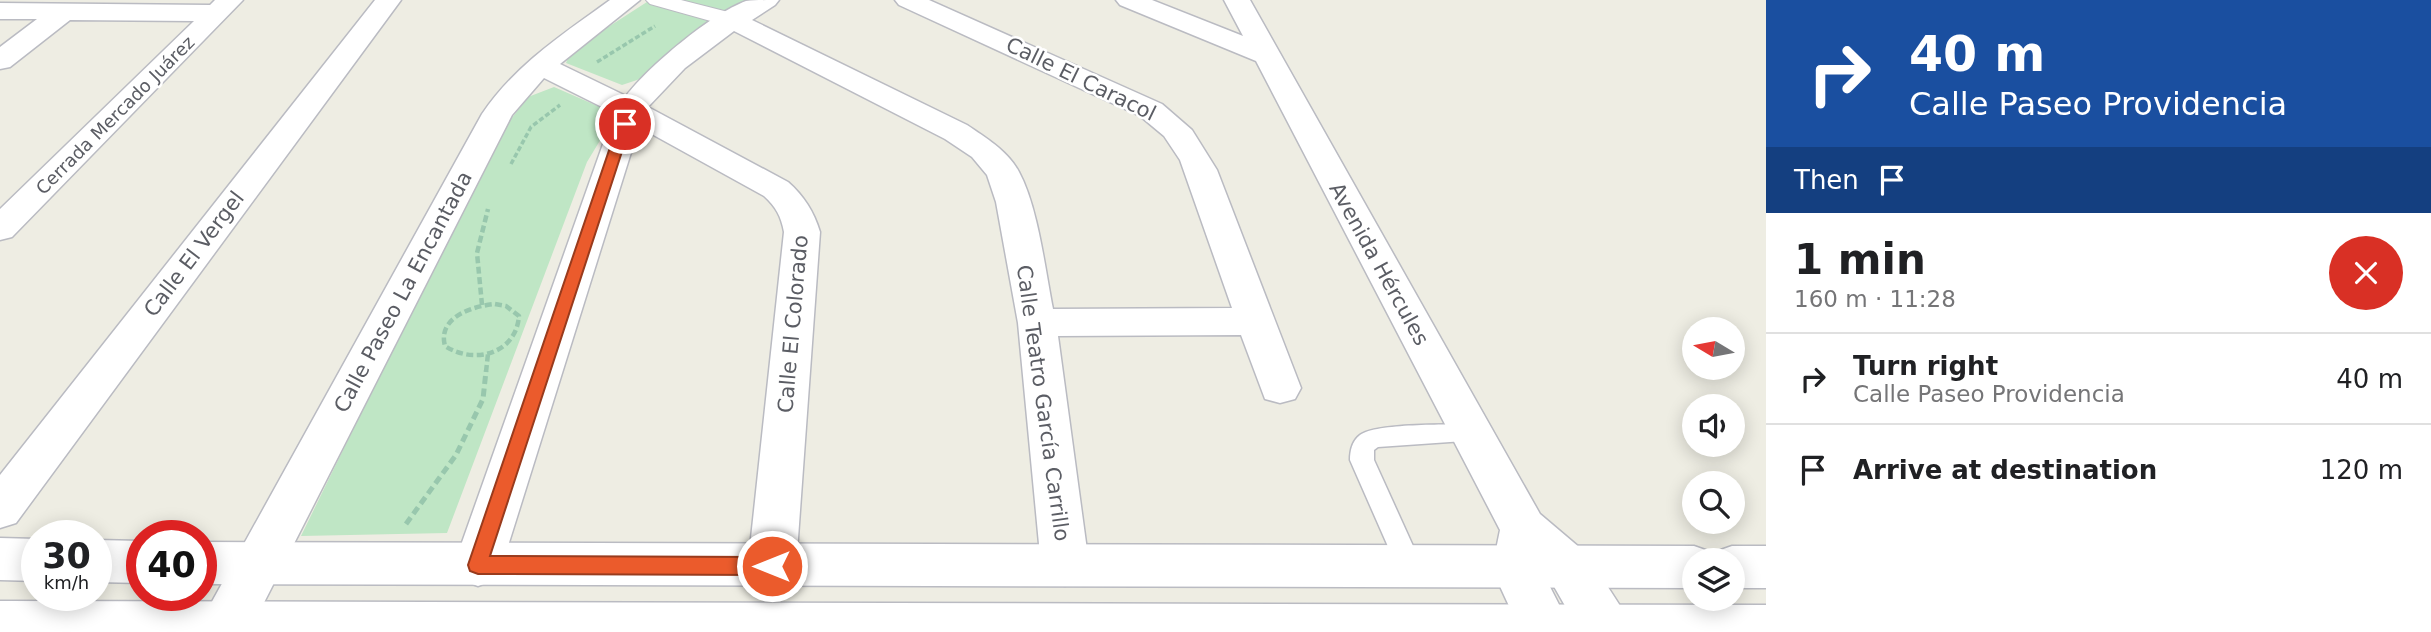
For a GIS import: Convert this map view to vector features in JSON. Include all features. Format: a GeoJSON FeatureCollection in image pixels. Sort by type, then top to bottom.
{"type":"FeatureCollection","features":[{"type":"Feature","properties":{"kind":"street","name":"Calle El Vergel"},"geometry":{"type":"LineString","coordinates":[[0,509],[388,0]]}},
{"type":"Feature","properties":{"kind":"street","name":"Calle Paseo La Encantada"},"geometry":{"type":"LineString","coordinates":[[227,624],[497,114],[509,96],[566,78],[627,0]]}},
{"type":"Feature","properties":{"kind":"street","name":"Calle Teatro García Carrillo"},"geometry":{"type":"LineString","coordinates":[[657,0],[732,20],[956,131],[983,150],[1003,173],[1013,202],[1037,323],[1065,565]]}},
{"type":"Feature","properties":{"kind":"street"},"geometry":{"type":"LineString","coordinates":[[478,565],[631,110],[659,77],[732,20],[766,0]]}},
{"type":"Feature","properties":{"kind":"street","name":"Calle El Caracol"},"geometry":{"type":"LineString","coordinates":[[908,0],[1151,110],[1173,126],[1189,145],[1201,170],[1280,388]]}},
{"type":"Feature","properties":{"kind":"street"},"geometry":{"type":"LineString","coordinates":[[1129,0],[1266,55]]}},
{"type":"Feature","properties":{"kind":"street","name":"Avenida Hércules"},"geometry":{"type":"LineString","coordinates":[[1237,0],[1471,433],[1520,549],[1547,631]]}},
{"type":"Feature","properties":{"kind":"street"},"geometry":{"type":"LineString","coordinates":[[0,11],[64,12],[223,7]]}},
{"type":"Feature","properties":{"kind":"street","name":"Cerrada Mercado Juárez"},"geometry":{"type":"LineString","coordinates":[[0,229],[223,7]]}},
{"type":"Feature","properties":{"kind":"street"},"geometry":{"type":"LineString","coordinates":[[0,61],[64,12]]}},
{"type":"Feature","properties":{"kind":"street","name":"Calle El Colorado"},"geometry":{"type":"LineString","coordinates":[[566,78],[776,189],[799,215],[802,232],[772,566]]}},
{"type":"Feature","properties":{"kind":"street"},"geometry":{"type":"LineString","coordinates":[[1037,323],[1254,321]]}},
{"type":"Feature","properties":{"kind":"street"},"geometry":{"type":"LineString","coordinates":[[217,564],[1410,568],[1520,549],[1569,568],[1682,567]]}},
{"type":"Feature","properties":{"kind":"street"},"geometry":{"type":"LineString","coordinates":[[0,559],[21,560]]}},
{"type":"Feature","properties":{"kind":"street"},"geometry":{"type":"LineString","coordinates":[[1745,567],[1766,567]]}},
{"type":"Feature","properties":{"kind":"street"},"geometry":{"type":"LineString","coordinates":[[1569,568],[1608,631]]}},
{"type":"Feature","properties":{"kind":"street"},"geometry":{"type":"LineString","coordinates":[[0,624],[1547,631],[1766,629]]}},
{"type":"Feature","properties":{"kind":"lane"},"geometry":{"type":"LineString","coordinates":[[1410,568],[1362,460],[1361,449],[1366,442],[1375,438],[1471,433]]}},
{"type":"Feature","properties":{"kind":"path"},"geometry":{"type":"LineString","coordinates":[[508,171],[531,127],[571,97],[566,78],[684,7]]}},
{"type":"Feature","properties":{"kind":"path"},"geometry":{"type":"LineString","coordinates":[[482,305],[477,253],[488,205]]}},
{"type":"Feature","properties":{"kind":"path"},"geometry":{"type":"LineString","coordinates":[[482,305],[506,306],[519,317],[520,325],[510,342],[488,354],[462,356],[452,352],[445,346],[443,339],[450,321],[470,308],[482,305]]}},
{"type":"Feature","properties":{"kind":"path"},"geometry":{"type":"LineString","coordinates":[[378,565],[456,454],[483,399],[488,354]]}},
{"type":"Feature","properties":{"kind":"green space"},"geometry":{"type":"Polygon","coordinates":[[[650,0],[753,0],[687,40],[646,77],[622,85],[566,63],[571,51],[650,0]]]}},
{"type":"Feature","properties":{"kind":"green space"},"geometry":{"type":"Polygon","coordinates":[[[554,87],[616,114],[587,162],[447,533],[301,536],[494,141],[528,97],[554,87]]]}},
{"type":"Feature","properties":{"kind":"route"},"geometry":{"type":"LineString","coordinates":[[625,124],[478,565],[772,566]]}}]}
